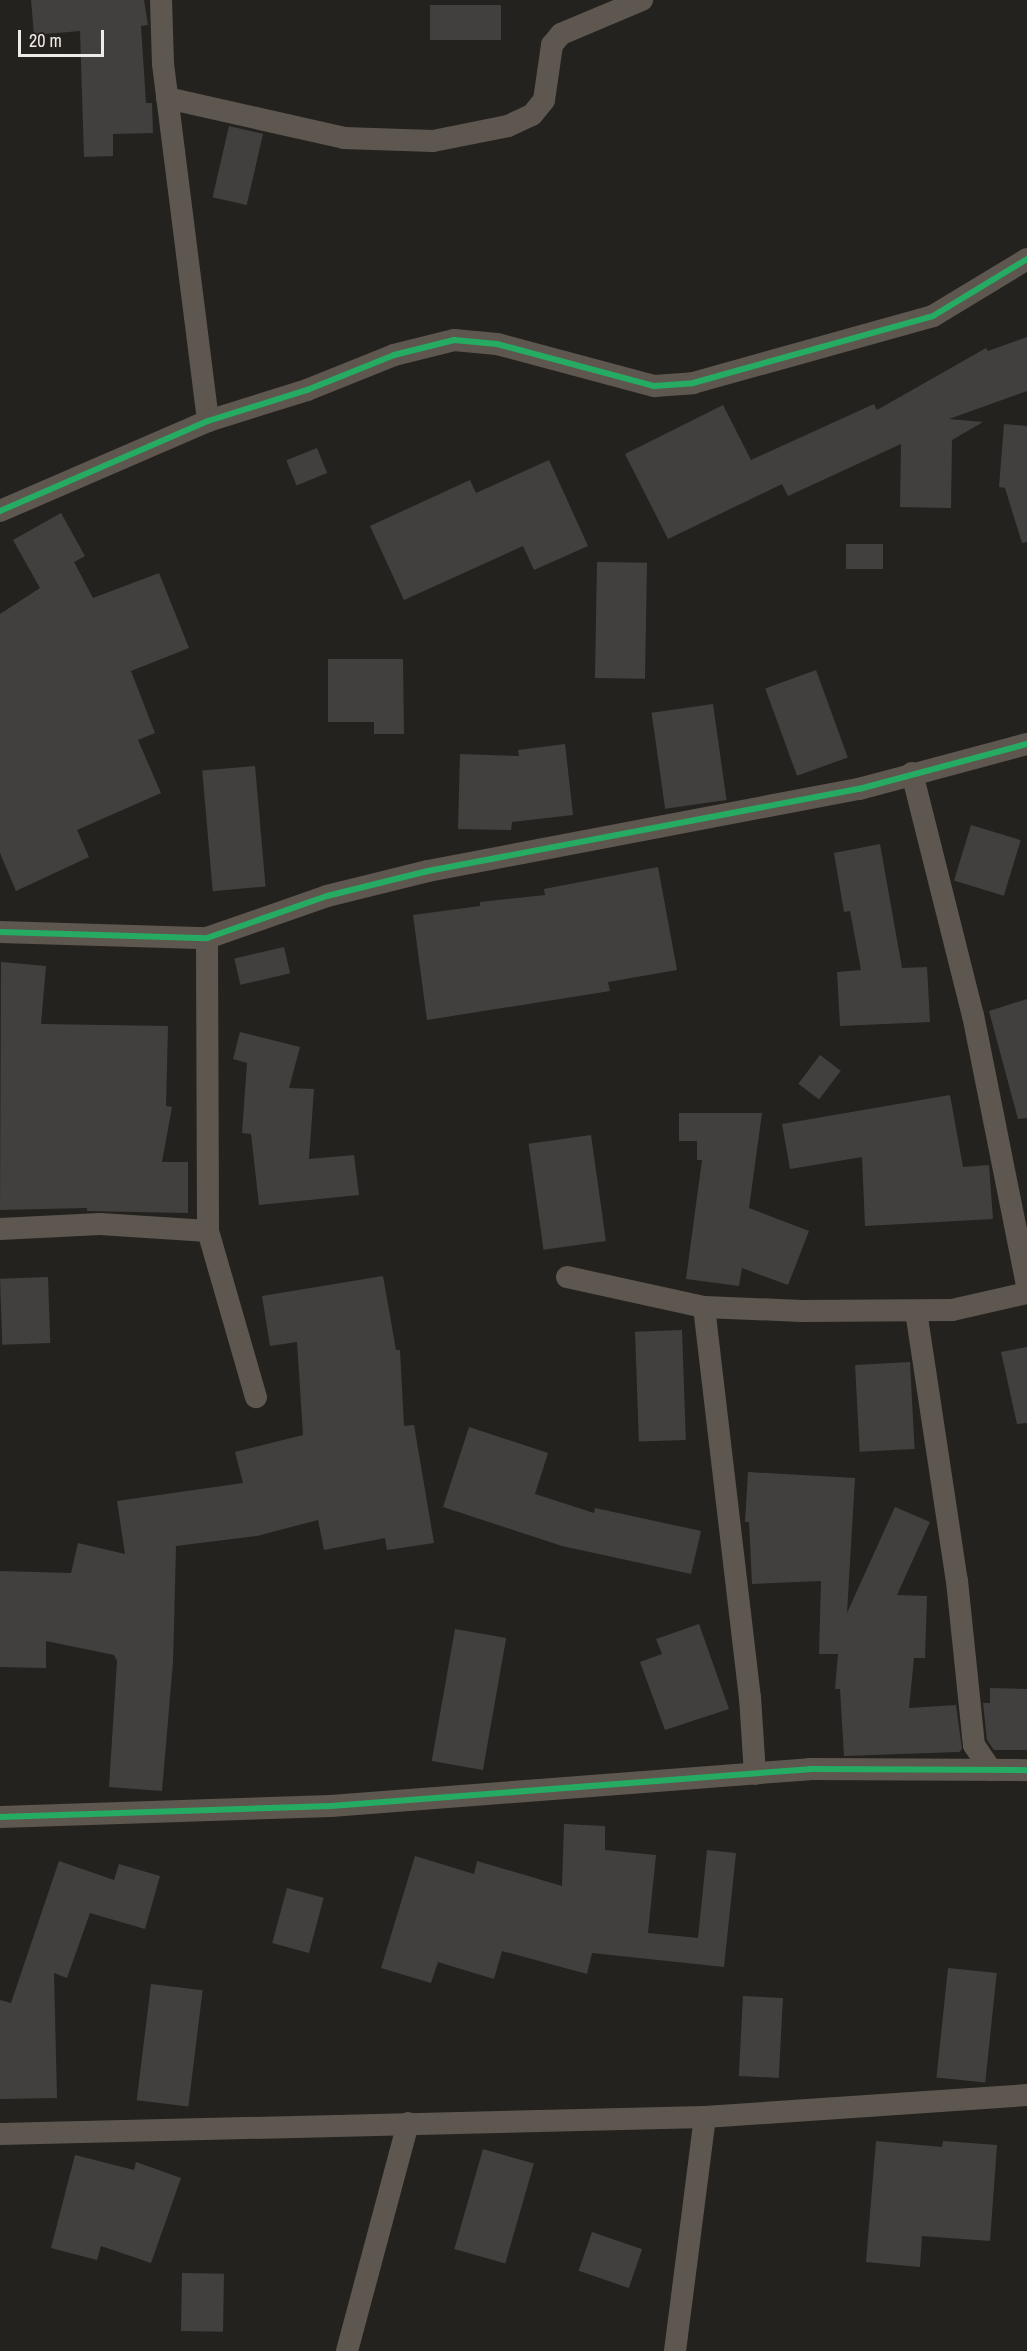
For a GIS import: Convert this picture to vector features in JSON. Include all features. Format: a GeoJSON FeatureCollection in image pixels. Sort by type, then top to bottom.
{"type":"FeatureCollection","features":[{"type":"Feature","properties":{"kind":"street"},"geometry":{"type":"LineString","coordinates":[[161,0],[167,98],[208,421]]}},
{"type":"Feature","properties":{"kind":"street"},"geometry":{"type":"LineString","coordinates":[[167,98],[344,138],[433,141],[497,128],[532,115],[544,100],[552,45],[561,34],[642,0]]}},
{"type":"Feature","properties":{"kind":"street"},"geometry":{"type":"LineString","coordinates":[[0,511],[208,421],[306,390],[394,355],[454,340],[497,344],[654,386],[693,383],[933,316],[1027,259]]}},
{"type":"Feature","properties":{"kind":"street"},"geometry":{"type":"LineString","coordinates":[[0,932],[207,938],[327,896],[428,871],[859,789],[1027,744]]}},
{"type":"Feature","properties":{"kind":"street"},"geometry":{"type":"LineString","coordinates":[[912,773],[973,1015],[1027,1285]]}},
{"type":"Feature","properties":{"kind":"street"},"geometry":{"type":"LineString","coordinates":[[207,938],[208,1231],[256,1398]]}},
{"type":"Feature","properties":{"kind":"street"},"geometry":{"type":"LineString","coordinates":[[0,1229],[100,1224],[208,1231]]}},
{"type":"Feature","properties":{"kind":"street"},"geometry":{"type":"LineString","coordinates":[[567,1277],[704,1307],[952,1310],[1027,1293]]}},
{"type":"Feature","properties":{"kind":"street"},"geometry":{"type":"LineString","coordinates":[[704,1307],[750,1697],[755,1774]]}},
{"type":"Feature","properties":{"kind":"street"},"geometry":{"type":"LineString","coordinates":[[916,1311],[957,1581],[974,1745],[991,1770]]}},
{"type":"Feature","properties":{"kind":"street"},"geometry":{"type":"LineString","coordinates":[[0,1817],[331,1806],[612,1781],[810,1769],[1027,1770]]}},
{"type":"Feature","properties":{"kind":"street"},"geometry":{"type":"LineString","coordinates":[[0,2134],[408,2122],[705,2118],[1027,2095]]}},
{"type":"Feature","properties":{"kind":"street"},"geometry":{"type":"LineString","coordinates":[[675,2351],[705,2118]]}},
{"type":"Feature","properties":{"kind":"street"},"geometry":{"type":"LineString","coordinates":[[347,2351],[408,2122]]}},
{"type":"Feature","properties":{"kind":"building"},"geometry":{"type":"Polygon","coordinates":[[[31,0],[144,0],[148,25],[141,26],[146,103],[152,103],[153,133],[113,134],[113,156],[84,157],[80,31],[34,35],[31,0]]]}},
{"type":"Feature","properties":{"kind":"building"},"geometry":{"type":"Polygon","coordinates":[[[430,5],[501,5],[501,40],[430,40],[430,5]]]}},
{"type":"Feature","properties":{"kind":"building"},"geometry":{"type":"Polygon","coordinates":[[[229,126],[263,134],[247,205],[213,197],[229,126]]]}},
{"type":"Feature","properties":{"kind":"building"},"geometry":{"type":"Polygon","coordinates":[[[1027,337],[1027,391],[949,419],[983,422],[952,440],[951,508],[900,507],[901,444],[788,496],[782,484],[668,539],[625,454],[723,405],[751,460],[874,404],[877,410],[986,348],[988,351],[1027,337]]]}},
{"type":"Feature","properties":{"kind":"building"},"geometry":{"type":"Polygon","coordinates":[[[1004,424],[1027,426],[1027,542],[1022,543],[1005,488],[999,487],[1004,424]]]}},
{"type":"Feature","properties":{"kind":"building"},"geometry":{"type":"Polygon","coordinates":[[[317,448],[327,473],[297,485],[286,460],[317,448]]]}},
{"type":"Feature","properties":{"kind":"building"},"geometry":{"type":"Polygon","coordinates":[[[549,460],[588,546],[534,570],[523,546],[404,600],[370,526],[470,480],[476,493],[549,460]]]}},
{"type":"Feature","properties":{"kind":"building"},"geometry":{"type":"Polygon","coordinates":[[[61,513],[85,556],[74,562],[93,598],[159,573],[189,648],[131,671],[155,733],[138,740],[161,793],[77,830],[89,857],[16,891],[0,853],[0,614],[40,588],[13,540],[61,513]]]}},
{"type":"Feature","properties":{"kind":"building"},"geometry":{"type":"Polygon","coordinates":[[[846,544],[883,544],[883,569],[846,569],[846,544]]]}},
{"type":"Feature","properties":{"kind":"building"},"geometry":{"type":"Polygon","coordinates":[[[597,562],[647,563],[645,679],[595,678],[597,562]]]}},
{"type":"Feature","properties":{"kind":"building"},"geometry":{"type":"Polygon","coordinates":[[[328,659],[403,659],[404,734],[374,734],[374,722],[328,722],[328,659]]]}},
{"type":"Feature","properties":{"kind":"building"},"geometry":{"type":"Polygon","coordinates":[[[816,670],[848,757],[797,776],[765,688],[816,670]]]}},
{"type":"Feature","properties":{"kind":"building"},"geometry":{"type":"Polygon","coordinates":[[[713,704],[726,800],[665,809],[652,713],[713,704]]]}},
{"type":"Feature","properties":{"kind":"building"},"geometry":{"type":"Polygon","coordinates":[[[565,744],[573,815],[512,822],[511,830],[458,829],[460,754],[519,756],[518,750],[565,744]]]}},
{"type":"Feature","properties":{"kind":"building"},"geometry":{"type":"Polygon","coordinates":[[[255,766],[266,887],[213,891],[202,771],[255,766]]]}},
{"type":"Feature","properties":{"kind":"building"},"geometry":{"type":"Polygon","coordinates":[[[971,825],[1021,840],[1004,896],[954,880],[971,825]]]}},
{"type":"Feature","properties":{"kind":"building"},"geometry":{"type":"Polygon","coordinates":[[[880,844],[902,968],[927,967],[930,1022],[840,1026],[837,972],[861,970],[850,911],[844,912],[834,853],[880,844]]]}},
{"type":"Feature","properties":{"kind":"building"},"geometry":{"type":"Polygon","coordinates":[[[658,867],[677,970],[608,982],[610,991],[427,1020],[413,915],[480,906],[480,902],[545,895],[544,889],[658,867]]]}},
{"type":"Feature","properties":{"kind":"building"},"geometry":{"type":"Polygon","coordinates":[[[284,947],[290,973],[240,985],[234,958],[284,947]]]}},
{"type":"Feature","properties":{"kind":"building"},"geometry":{"type":"Polygon","coordinates":[[[1,962],[46,966],[41,1024],[168,1026],[166,1106],[172,1107],[162,1162],[188,1162],[188,1213],[87,1211],[87,1208],[0,1210],[1,962]]]}},
{"type":"Feature","properties":{"kind":"building"},"geometry":{"type":"Polygon","coordinates":[[[1027,999],[1027,1118],[1018,1119],[989,1011],[1027,999]]]}},
{"type":"Feature","properties":{"kind":"building"},"geometry":{"type":"Polygon","coordinates":[[[240,1032],[300,1047],[289,1088],[314,1089],[309,1159],[354,1155],[359,1195],[259,1205],[251,1134],[242,1133],[247,1063],[233,1059],[240,1032]]]}},
{"type":"Feature","properties":{"kind":"building"},"geometry":{"type":"Polygon","coordinates":[[[820,1055],[841,1071],[819,1099],[798,1084],[820,1055]]]}},
{"type":"Feature","properties":{"kind":"building"},"geometry":{"type":"Polygon","coordinates":[[[950,1095],[963,1167],[989,1165],[993,1219],[865,1226],[862,1157],[790,1169],[782,1124],[950,1095]]]}},
{"type":"Feature","properties":{"kind":"building"},"geometry":{"type":"Polygon","coordinates":[[[679,1113],[762,1113],[749,1208],[809,1231],[788,1285],[742,1268],[739,1286],[686,1279],[702,1160],[697,1160],[697,1141],[679,1141],[679,1113]]]}},
{"type":"Feature","properties":{"kind":"building"},"geometry":{"type":"Polygon","coordinates":[[[591,1135],[606,1241],[544,1250],[529,1144],[591,1135]]]}},
{"type":"Feature","properties":{"kind":"building"},"geometry":{"type":"Polygon","coordinates":[[[383,1276],[396,1350],[400,1350],[404,1426],[414,1425],[434,1543],[387,1550],[385,1538],[324,1550],[318,1520],[257,1536],[176,1546],[173,1662],[162,1791],[109,1787],[117,1661],[114,1655],[46,1641],[46,1668],[0,1667],[0,1571],[71,1573],[78,1543],[125,1554],[117,1501],[243,1483],[235,1452],[303,1435],[297,1342],[270,1346],[262,1296],[383,1276]]]}},
{"type":"Feature","properties":{"kind":"building"},"geometry":{"type":"Polygon","coordinates":[[[48,1277],[50,1343],[2,1345],[0,1279],[48,1277]]]}},
{"type":"Feature","properties":{"kind":"building"},"geometry":{"type":"Polygon","coordinates":[[[682,1330],[686,1440],[639,1442],[635,1332],[682,1330]]]}},
{"type":"Feature","properties":{"kind":"building"},"geometry":{"type":"Polygon","coordinates":[[[1027,1347],[1027,1423],[1017,1424],[1001,1352],[1027,1347]]]}},
{"type":"Feature","properties":{"kind":"building"},"geometry":{"type":"Polygon","coordinates":[[[910,1362],[915,1449],[860,1452],[855,1365],[910,1362]]]}},
{"type":"Feature","properties":{"kind":"building"},"geometry":{"type":"Polygon","coordinates":[[[469,1427],[548,1453],[535,1494],[594,1513],[595,1508],[701,1531],[691,1574],[562,1546],[443,1507],[469,1427]]]}},
{"type":"Feature","properties":{"kind":"building"},"geometry":{"type":"Polygon","coordinates":[[[748,1472],[855,1478],[847,1613],[895,1507],[930,1522],[897,1595],[927,1596],[925,1658],[914,1658],[909,1708],[956,1705],[962,1749],[959,1752],[844,1756],[840,1689],[835,1689],[838,1654],[819,1654],[821,1581],[752,1584],[749,1522],[745,1522],[748,1472]]]}},
{"type":"Feature","properties":{"kind":"building"},"geometry":{"type":"Polygon","coordinates":[[[699,1624],[729,1709],[665,1730],[640,1662],[662,1654],[656,1639],[699,1624]]]}},
{"type":"Feature","properties":{"kind":"building"},"geometry":{"type":"Polygon","coordinates":[[[455,1629],[506,1638],[483,1770],[432,1761],[455,1629]]]}},
{"type":"Feature","properties":{"kind":"building"},"geometry":{"type":"Polygon","coordinates":[[[990,1688],[1027,1689],[1027,1750],[994,1750],[987,1740],[983,1703],[990,1703],[990,1688]]]}},
{"type":"Feature","properties":{"kind":"building"},"geometry":{"type":"Polygon","coordinates":[[[564,1824],[605,1826],[605,1850],[656,1855],[648,1933],[698,1938],[707,1850],[736,1853],[724,1967],[592,1953],[587,1974],[502,1951],[494,1979],[438,1962],[431,1983],[381,1968],[415,1856],[474,1874],[477,1861],[562,1886],[564,1824]]]}},
{"type":"Feature","properties":{"kind":"building"},"geometry":{"type":"Polygon","coordinates":[[[59,1861],[114,1880],[119,1864],[160,1876],[145,1929],[90,1913],[67,1978],[54,1973],[57,2098],[0,2099],[0,2000],[11,2003],[59,1861]]]}},
{"type":"Feature","properties":{"kind":"building"},"geometry":{"type":"Polygon","coordinates":[[[287,1888],[324,1898],[309,1953],[272,1943],[287,1888]]]}},
{"type":"Feature","properties":{"kind":"building"},"geometry":{"type":"Polygon","coordinates":[[[948,1968],[997,1973],[985,2083],[937,2077],[948,1968]]]}},
{"type":"Feature","properties":{"kind":"building"},"geometry":{"type":"Polygon","coordinates":[[[151,1984],[203,1990],[188,2106],[137,2100],[151,1984]]]}},
{"type":"Feature","properties":{"kind":"building"},"geometry":{"type":"Polygon","coordinates":[[[743,1996],[783,1998],[779,2078],[739,2076],[743,1996]]]}},
{"type":"Feature","properties":{"kind":"building"},"geometry":{"type":"Polygon","coordinates":[[[876,2141],[942,2147],[943,2141],[997,2145],[990,2241],[922,2236],[920,2267],[866,2262],[876,2141]]]}},
{"type":"Feature","properties":{"kind":"building"},"geometry":{"type":"Polygon","coordinates":[[[483,2149],[534,2164],[505,2264],[454,2249],[483,2149]]]}},
{"type":"Feature","properties":{"kind":"building"},"geometry":{"type":"Polygon","coordinates":[[[75,2155],[134,2170],[136,2162],[181,2178],[151,2263],[101,2246],[97,2260],[51,2248],[75,2155]]]}},
{"type":"Feature","properties":{"kind":"building"},"geometry":{"type":"Polygon","coordinates":[[[592,2232],[642,2249],[629,2288],[579,2271],[592,2232]]]}},
{"type":"Feature","properties":{"kind":"building"},"geometry":{"type":"Polygon","coordinates":[[[182,2273],[224,2274],[223,2332],[181,2331],[182,2273]]]}},
{"type":"Feature","properties":{"kind":"cycle path"},"geometry":{"type":"LineString","coordinates":[[0,511],[208,421],[307,390],[394,355],[454,340],[497,344],[654,386],[693,383],[933,316],[1027,259]]}},
{"type":"Feature","properties":{"kind":"cycle path"},"geometry":{"type":"LineString","coordinates":[[0,932],[207,938],[327,896],[428,871],[859,789],[1027,744]]}},
{"type":"Feature","properties":{"kind":"cycle path"},"geometry":{"type":"LineString","coordinates":[[0,1817],[331,1806],[810,1769],[1027,1770]]}}]}
